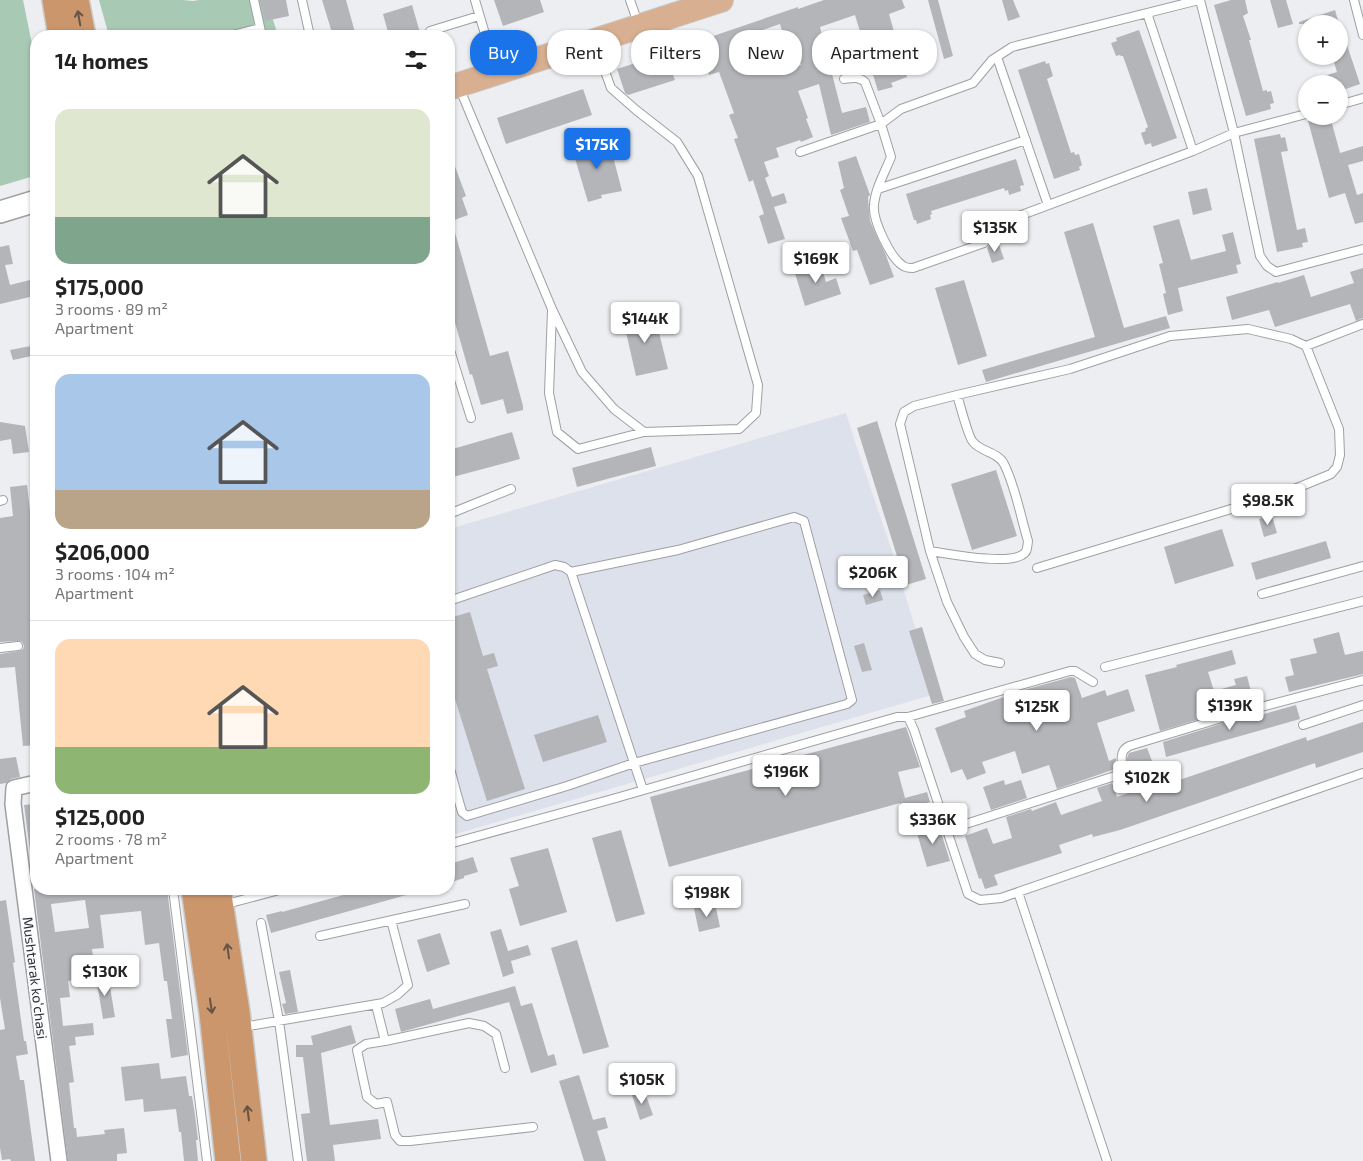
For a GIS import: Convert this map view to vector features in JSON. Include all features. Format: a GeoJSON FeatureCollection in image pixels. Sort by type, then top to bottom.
{"type":"FeatureCollection","features":[{"type":"Feature","properties":{"kind":"highway"},"geometry":{"type":"LineString","coordinates":[[55,0],[60,30]]}},
{"type":"Feature","properties":{"kind":"highway"},"geometry":{"type":"LineString","coordinates":[[76,0],[82,30]]}},
{"type":"Feature","properties":{"kind":"highway"},"geometry":{"type":"LineString","coordinates":[[195,895],[212,1013],[228,1161]]}},
{"type":"Feature","properties":{"kind":"highway"},"geometry":{"type":"LineString","coordinates":[[220,897],[239,1028],[254,1161]]}},
{"type":"Feature","properties":{"kind":"main road"},"geometry":{"type":"LineString","coordinates":[[621,33],[717,1]]}},
{"type":"Feature","properties":{"kind":"main road"},"geometry":{"type":"LineString","coordinates":[[455,87],[490,75]]}},
{"type":"Feature","properties":{"kind":"main road"},"geometry":{"type":"LineString","coordinates":[[0,212],[30,203]]}},
{"type":"Feature","properties":{"kind":"street","name":"Mushtarak koʻchasi"},"geometry":{"type":"LineString","coordinates":[[30,784],[14,788],[13,804],[59,1161]]}},
{"type":"Feature","properties":{"kind":"lane"},"geometry":{"type":"LineString","coordinates":[[254,0],[261,30]]}},
{"type":"Feature","properties":{"kind":"lane"},"geometry":{"type":"LineString","coordinates":[[302,0],[309,30]]}},
{"type":"Feature","properties":{"kind":"lane"},"geometry":{"type":"LineString","coordinates":[[474,0],[483,30]]}},
{"type":"Feature","properties":{"kind":"lane"},"geometry":{"type":"LineString","coordinates":[[630,0],[639,27]]}},
{"type":"Feature","properties":{"kind":"lane"},"geometry":{"type":"LineString","coordinates":[[800,152],[881,124],[901,109],[973,83],[992,60],[1012,47],[1199,0],[1234,133],[1260,256],[1267,266],[1276,272],[1363,249]]}},
{"type":"Feature","properties":{"kind":"lane"},"geometry":{"type":"LineString","coordinates":[[1354,0],[1363,34]]}},
{"type":"Feature","properties":{"kind":"lane"},"geometry":{"type":"LineString","coordinates":[[1147,13],[1193,151]]}},
{"type":"Feature","properties":{"kind":"lane"},"geometry":{"type":"LineString","coordinates":[[433,30],[479,16]]}},
{"type":"Feature","properties":{"kind":"lane"},"geometry":{"type":"LineString","coordinates":[[997,56],[1048,205]]}},
{"type":"Feature","properties":{"kind":"lane"},"geometry":{"type":"LineString","coordinates":[[552,309],[549,393],[557,432],[578,449],[644,432],[739,428],[756,413],[758,385],[698,176],[677,142],[611,88],[606,75]]}},
{"type":"Feature","properties":{"kind":"lane"},"geometry":{"type":"LineString","coordinates":[[844,79],[856,77],[865,82],[892,157],[878,189],[874,214],[893,255],[899,263],[907,268],[913,268],[984,243],[1003,222],[1193,151],[1234,133],[1298,116]]}},
{"type":"Feature","properties":{"kind":"lane"},"geometry":{"type":"LineString","coordinates":[[455,89],[552,309],[582,372],[614,409],[644,432]]}},
{"type":"Feature","properties":{"kind":"lane"},"geometry":{"type":"LineString","coordinates":[[1348,102],[1363,98]]}},
{"type":"Feature","properties":{"kind":"lane"},"geometry":{"type":"LineString","coordinates":[[878,189],[1026,140]]}},
{"type":"Feature","properties":{"kind":"lane"},"geometry":{"type":"LineString","coordinates":[[1306,346],[1363,324]]}},
{"type":"Feature","properties":{"kind":"lane"},"geometry":{"type":"LineString","coordinates":[[1000,664],[985,660],[975,654],[964,637],[947,602],[930,551],[900,424],[904,412],[914,406],[1070,369],[1170,336],[1248,328],[1291,339],[1306,346],[1339,429],[1340,455],[1337,467],[1331,474],[1287,492],[1038,568]]}},
{"type":"Feature","properties":{"kind":"lane"},"geometry":{"type":"LineString","coordinates":[[455,366],[471,418]]}},
{"type":"Feature","properties":{"kind":"lane"},"geometry":{"type":"LineString","coordinates":[[930,551],[996,559],[1023,555],[1027,550],[1028,542],[1004,462],[972,442],[957,395]]}},
{"type":"Feature","properties":{"kind":"lane"},"geometry":{"type":"LineString","coordinates":[[455,512],[511,489]]}},
{"type":"Feature","properties":{"kind":"lane"},"geometry":{"type":"LineString","coordinates":[[455,796],[462,812],[467,816],[567,786],[634,763],[847,704],[852,700],[804,520],[794,516],[678,550],[571,572]]}},
{"type":"Feature","properties":{"kind":"lane"},"geometry":{"type":"LineString","coordinates":[[455,599],[555,566],[564,567],[571,572],[643,790]]}},
{"type":"Feature","properties":{"kind":"lane"},"geometry":{"type":"LineString","coordinates":[[1262,594],[1363,566]]}},
{"type":"Feature","properties":{"kind":"lane"},"geometry":{"type":"LineString","coordinates":[[1105,667],[1363,601]]}},
{"type":"Feature","properties":{"kind":"lane"},"geometry":{"type":"LineString","coordinates":[[0,648],[18,646]]}},
{"type":"Feature","properties":{"kind":"lane"},"geometry":{"type":"LineString","coordinates":[[455,842],[897,717],[908,717],[1070,671],[1075,671],[1093,682]]}},
{"type":"Feature","properties":{"kind":"lane"},"geometry":{"type":"LineString","coordinates":[[947,830],[1120,774],[1122,770],[1122,753],[1129,746],[1238,713],[1363,680]]}},
{"type":"Feature","properties":{"kind":"lane"},"geometry":{"type":"LineString","coordinates":[[1303,725],[1363,705]]}},
{"type":"Feature","properties":{"kind":"lane"},"geometry":{"type":"LineString","coordinates":[[908,717],[968,894],[980,900],[1001,898],[1363,773]]}},
{"type":"Feature","properties":{"kind":"lane"},"geometry":{"type":"LineString","coordinates":[[1018,892],[1108,1161]]}},
{"type":"Feature","properties":{"kind":"lane"},"geometry":{"type":"LineString","coordinates":[[174,895],[207,1161]]}},
{"type":"Feature","properties":{"kind":"lane"},"geometry":{"type":"LineString","coordinates":[[220,897],[236,895]]}},
{"type":"Feature","properties":{"kind":"lane"},"geometry":{"type":"LineString","coordinates":[[320,936],[465,904]]}},
{"type":"Feature","properties":{"kind":"lane"},"geometry":{"type":"LineString","coordinates":[[239,1028],[376,1005],[397,995],[408,985],[392,920]]}},
{"type":"Feature","properties":{"kind":"lane"},"geometry":{"type":"LineString","coordinates":[[261,923],[278,1021],[298,1161]]}},
{"type":"Feature","properties":{"kind":"lane"},"geometry":{"type":"LineString","coordinates":[[376,1005],[385,1041]]}},
{"type":"Feature","properties":{"kind":"lane"},"geometry":{"type":"LineString","coordinates":[[505,1068],[496,1034],[484,1026],[469,1023],[366,1044],[357,1050],[367,1097],[376,1104],[387,1102],[395,1135],[400,1140],[410,1141],[534,1127]]}},
{"type":"Feature","properties":{"kind":"shaded area"},"geometry":{"type":"Polygon","coordinates":[[[846,413],[892,551],[935,694],[455,834],[455,527],[846,413]]]}},
{"type":"Feature","properties":{"kind":"green space"},"geometry":{"type":"Polygon","coordinates":[[[0,0],[23,0],[30,34],[30,177],[0,186],[0,0]]]}},
{"type":"Feature","properties":{"kind":"green space"},"geometry":{"type":"Polygon","coordinates":[[[99,0],[267,0],[276,30],[107,30],[99,0]]]}},
{"type":"Feature","properties":{"kind":"building"},"geometry":{"type":"Polygon","coordinates":[[[260,0],[286,0],[289,16],[265,21],[260,0]]]}},
{"type":"Feature","properties":{"kind":"building"},"geometry":{"type":"Polygon","coordinates":[[[322,0],[346,0],[354,30],[331,30],[322,0]]]}},
{"type":"Feature","properties":{"kind":"building"},"geometry":{"type":"Polygon","coordinates":[[[494,0],[540,0],[544,12],[503,26],[494,0]]]}},
{"type":"Feature","properties":{"kind":"building"},"geometry":{"type":"Polygon","coordinates":[[[824,0],[902,0],[905,8],[889,14],[894,30],[860,30],[855,15],[820,27],[821,30],[812,30],[812,75],[832,75],[842,113],[866,107],[870,122],[831,135],[819,84],[798,91],[813,137],[776,148],[779,157],[764,162],[769,176],[765,178],[772,197],[784,193],[787,203],[774,207],[785,239],[768,244],[759,216],[764,214],[753,180],[749,182],[734,139],[738,138],[729,115],[734,113],[719,72],[719,34],[729,31],[729,75],[802,75],[802,30],[782,30],[780,24],[763,30],[731,30],[798,7],[798,9],[824,0]]]}},
{"type":"Feature","properties":{"kind":"building"},"geometry":{"type":"Polygon","coordinates":[[[928,0],[938,0],[953,56],[944,59],[928,0]]]}},
{"type":"Feature","properties":{"kind":"building"},"geometry":{"type":"Polygon","coordinates":[[[1002,0],[1013,0],[1020,17],[1008,21],[1002,0]]]}},
{"type":"Feature","properties":{"kind":"building"},"geometry":{"type":"Polygon","coordinates":[[[1231,0],[1245,0],[1248,13],[1243,16],[1251,40],[1249,40],[1263,91],[1271,91],[1274,103],[1270,104],[1271,109],[1246,116],[1214,5],[1231,0]]]}},
{"type":"Feature","properties":{"kind":"building"},"geometry":{"type":"Polygon","coordinates":[[[1270,0],[1286,0],[1293,24],[1278,28],[1270,0]]]}},
{"type":"Feature","properties":{"kind":"building"},"geometry":{"type":"Polygon","coordinates":[[[412,5],[419,30],[387,30],[383,14],[412,5]]]}},
{"type":"Feature","properties":{"kind":"building"},"geometry":{"type":"Polygon","coordinates":[[[1335,10],[1336,15],[1320,15],[1335,10]]]}},
{"type":"Feature","properties":{"kind":"building"},"geometry":{"type":"Polygon","coordinates":[[[1139,30],[1177,138],[1152,147],[1151,143],[1145,145],[1141,133],[1146,131],[1145,129],[1148,127],[1123,56],[1116,56],[1111,43],[1117,41],[1116,38],[1139,30]]]}},
{"type":"Feature","properties":{"kind":"building"},"geometry":{"type":"Polygon","coordinates":[[[1348,48],[1360,84],[1348,88],[1348,75],[1327,75],[1337,72],[1335,65],[1348,65],[1348,48]]]}},
{"type":"Feature","properties":{"kind":"building"},"geometry":{"type":"Polygon","coordinates":[[[1045,61],[1046,64],[1049,63],[1053,76],[1047,79],[1071,153],[1079,154],[1082,165],[1079,167],[1080,170],[1054,179],[1018,70],[1045,61]]]}},
{"type":"Feature","properties":{"kind":"building"},"geometry":{"type":"Polygon","coordinates":[[[631,64],[631,75],[673,75],[675,80],[628,95],[625,93],[619,75],[621,75],[621,68],[631,64]]]}},
{"type":"Feature","properties":{"kind":"building"},"geometry":{"type":"Polygon","coordinates":[[[873,75],[906,75],[907,77],[891,83],[893,87],[878,91],[873,75]]]}},
{"type":"Feature","properties":{"kind":"building"},"geometry":{"type":"Polygon","coordinates":[[[583,89],[592,115],[506,144],[497,118],[583,89]]]}},
{"type":"Feature","properties":{"kind":"building"},"geometry":{"type":"Polygon","coordinates":[[[1309,125],[1332,125],[1340,153],[1363,146],[1363,161],[1348,165],[1357,195],[1363,193],[1363,222],[1355,224],[1345,193],[1329,198],[1309,125]]]}},
{"type":"Feature","properties":{"kind":"building"},"geometry":{"type":"Polygon","coordinates":[[[1280,134],[1281,138],[1285,137],[1288,151],[1281,152],[1297,230],[1305,228],[1308,242],[1302,243],[1303,247],[1277,252],[1254,139],[1280,134]]]}},
{"type":"Feature","properties":{"kind":"building"},"geometry":{"type":"Polygon","coordinates":[[[585,141],[587,147],[609,141],[622,191],[601,195],[602,198],[588,202],[571,145],[585,141]]]}},
{"type":"Feature","properties":{"kind":"building"},"geometry":{"type":"Polygon","coordinates":[[[856,156],[870,195],[868,197],[870,221],[894,277],[870,285],[857,250],[853,251],[841,218],[849,216],[840,190],[844,188],[838,162],[856,156]]]}},
{"type":"Feature","properties":{"kind":"building"},"geometry":{"type":"Polygon","coordinates":[[[1016,159],[1024,185],[1020,186],[1021,191],[1009,195],[1008,190],[1005,191],[1004,188],[931,211],[931,219],[917,224],[916,220],[914,220],[906,194],[1016,159]]]}},
{"type":"Feature","properties":{"kind":"building"},"geometry":{"type":"Polygon","coordinates":[[[455,166],[466,196],[462,198],[468,215],[455,220],[455,166]]]}},
{"type":"Feature","properties":{"kind":"building"},"geometry":{"type":"Polygon","coordinates":[[[1207,188],[1212,210],[1193,215],[1188,192],[1207,188]]]}},
{"type":"Feature","properties":{"kind":"building"},"geometry":{"type":"Polygon","coordinates":[[[1179,219],[1191,260],[1226,251],[1222,235],[1233,232],[1241,264],[1236,265],[1238,273],[1178,288],[1183,311],[1168,315],[1163,294],[1166,293],[1159,264],[1163,263],[1153,226],[1179,219]]]}},
{"type":"Feature","properties":{"kind":"building"},"geometry":{"type":"Polygon","coordinates":[[[1093,223],[1124,328],[1166,316],[1170,328],[986,382],[982,370],[1095,337],[1064,232],[1093,223]]]}},
{"type":"Feature","properties":{"kind":"building"},"geometry":{"type":"Polygon","coordinates":[[[455,233],[490,356],[508,351],[523,410],[507,414],[503,399],[481,405],[472,374],[470,375],[455,323],[455,233]]]}},
{"type":"Feature","properties":{"kind":"building"},"geometry":{"type":"Polygon","coordinates":[[[998,242],[1004,259],[992,263],[987,248],[998,242]]]}},
{"type":"Feature","properties":{"kind":"building"},"geometry":{"type":"Polygon","coordinates":[[[9,245],[13,264],[5,265],[10,285],[30,280],[30,297],[0,304],[0,247],[9,245]]]}},
{"type":"Feature","properties":{"kind":"building"},"geometry":{"type":"Polygon","coordinates":[[[820,262],[826,282],[836,278],[841,294],[805,306],[794,270],[820,262]]]}},
{"type":"Feature","properties":{"kind":"building"},"geometry":{"type":"Polygon","coordinates":[[[1363,268],[1363,318],[1356,321],[1350,304],[1275,327],[1269,310],[1232,320],[1226,297],[1304,275],[1311,297],[1354,283],[1350,272],[1363,268]]]}},
{"type":"Feature","properties":{"kind":"building"},"geometry":{"type":"Polygon","coordinates":[[[964,280],[987,356],[958,365],[935,288],[964,280]]]}},
{"type":"Feature","properties":{"kind":"building"},"geometry":{"type":"Polygon","coordinates":[[[654,312],[668,369],[636,376],[623,319],[654,312]]]}},
{"type":"Feature","properties":{"kind":"building"},"geometry":{"type":"Polygon","coordinates":[[[30,346],[30,356],[13,360],[10,350],[30,346]]]}},
{"type":"Feature","properties":{"kind":"building"},"geometry":{"type":"Polygon","coordinates":[[[877,421],[926,579],[906,585],[857,428],[877,421]]]}},
{"type":"Feature","properties":{"kind":"building"},"geometry":{"type":"Polygon","coordinates":[[[0,422],[25,426],[29,452],[13,454],[11,439],[0,441],[0,422]]]}},
{"type":"Feature","properties":{"kind":"building"},"geometry":{"type":"Polygon","coordinates":[[[512,432],[520,459],[455,476],[455,448],[512,432]]]}},
{"type":"Feature","properties":{"kind":"building"},"geometry":{"type":"Polygon","coordinates":[[[651,447],[656,466],[577,487],[572,468],[651,447]]]}},
{"type":"Feature","properties":{"kind":"building"},"geometry":{"type":"Polygon","coordinates":[[[996,470],[1017,536],[972,550],[951,484],[996,470]]]}},
{"type":"Feature","properties":{"kind":"building"},"geometry":{"type":"Polygon","coordinates":[[[27,485],[30,511],[30,745],[23,746],[15,667],[0,668],[0,654],[19,651],[24,646],[20,641],[0,642],[0,518],[13,516],[10,487],[27,485]]]}},
{"type":"Feature","properties":{"kind":"building"},"geometry":{"type":"Polygon","coordinates":[[[1272,516],[1277,533],[1264,537],[1259,519],[1272,516]]]}},
{"type":"Feature","properties":{"kind":"building"},"geometry":{"type":"Polygon","coordinates":[[[1222,529],[1234,566],[1175,584],[1164,547],[1222,529]]]}},
{"type":"Feature","properties":{"kind":"building"},"geometry":{"type":"Polygon","coordinates":[[[1326,541],[1331,558],[1256,580],[1251,563],[1326,541]]]}},
{"type":"Feature","properties":{"kind":"building"},"geometry":{"type":"Polygon","coordinates":[[[880,590],[883,600],[866,605],[863,595],[880,590]]]}},
{"type":"Feature","properties":{"kind":"building"},"geometry":{"type":"Polygon","coordinates":[[[470,612],[483,656],[494,653],[498,666],[487,669],[525,789],[487,801],[455,699],[455,616],[470,612]]]}},
{"type":"Feature","properties":{"kind":"building"},"geometry":{"type":"Polygon","coordinates":[[[922,627],[944,701],[932,704],[909,631],[922,627]]]}},
{"type":"Feature","properties":{"kind":"building"},"geometry":{"type":"Polygon","coordinates":[[[1339,632],[1345,655],[1363,651],[1363,674],[1289,692],[1285,677],[1294,675],[1290,659],[1317,653],[1313,639],[1339,632]]]}},
{"type":"Feature","properties":{"kind":"building"},"geometry":{"type":"Polygon","coordinates":[[[864,643],[872,670],[862,672],[854,646],[864,643]]]}},
{"type":"Feature","properties":{"kind":"building"},"geometry":{"type":"Polygon","coordinates":[[[1232,650],[1236,664],[1208,672],[1214,691],[1236,685],[1234,679],[1247,676],[1254,703],[1160,731],[1145,675],[1232,650]]]}},
{"type":"Feature","properties":{"kind":"building"},"geometry":{"type":"Polygon","coordinates":[[[1071,677],[1075,678],[1082,698],[1105,690],[1107,696],[1128,689],[1135,711],[1097,723],[1109,761],[1116,758],[1115,769],[1057,789],[1049,765],[1022,774],[1015,751],[982,762],[986,773],[967,780],[962,769],[951,773],[935,728],[966,717],[964,711],[1024,690],[1071,677]]]}},
{"type":"Feature","properties":{"kind":"building"},"geometry":{"type":"Polygon","coordinates":[[[1296,705],[1300,719],[1166,757],[1163,742],[1240,718],[1257,714],[1257,716],[1296,705]]]}},
{"type":"Feature","properties":{"kind":"building"},"geometry":{"type":"Polygon","coordinates":[[[598,715],[607,742],[543,762],[534,735],[598,715]]]}},
{"type":"Feature","properties":{"kind":"building"},"geometry":{"type":"Polygon","coordinates":[[[1363,722],[1363,752],[1316,768],[1315,763],[1120,830],[1093,837],[1092,834],[1059,845],[1062,853],[994,875],[998,885],[985,889],[981,878],[979,879],[965,836],[987,828],[993,844],[1012,838],[1006,817],[1031,809],[1032,811],[1056,802],[1061,815],[1102,801],[1097,788],[1112,783],[1117,797],[1143,788],[1144,792],[1306,737],[1307,741],[1363,722]]]}},
{"type":"Feature","properties":{"kind":"building"},"geometry":{"type":"Polygon","coordinates":[[[906,727],[920,767],[898,772],[905,798],[927,792],[930,802],[901,810],[900,803],[669,867],[650,797],[906,727]]]}},
{"type":"Feature","properties":{"kind":"building"},"geometry":{"type":"Polygon","coordinates":[[[1147,748],[1152,761],[1127,767],[1129,753],[1147,748]]]}},
{"type":"Feature","properties":{"kind":"building"},"geometry":{"type":"Polygon","coordinates":[[[16,757],[20,777],[0,784],[0,759],[16,757]]]}},
{"type":"Feature","properties":{"kind":"building"},"geometry":{"type":"Polygon","coordinates":[[[1004,780],[1005,785],[1021,780],[1027,798],[991,810],[983,787],[1004,780]]]}},
{"type":"Feature","properties":{"kind":"building"},"geometry":{"type":"Polygon","coordinates":[[[30,804],[30,851],[24,805],[30,804]]]}},
{"type":"Feature","properties":{"kind":"building"},"geometry":{"type":"Polygon","coordinates":[[[938,823],[950,861],[927,867],[916,830],[938,823]]]}},
{"type":"Feature","properties":{"kind":"building"},"geometry":{"type":"Polygon","coordinates":[[[621,830],[645,914],[616,922],[592,838],[621,830]]]}},
{"type":"Feature","properties":{"kind":"building"},"geometry":{"type":"Polygon","coordinates":[[[548,848],[567,912],[520,926],[509,889],[519,886],[510,858],[548,848]]]}},
{"type":"Feature","properties":{"kind":"building"},"geometry":{"type":"Polygon","coordinates":[[[473,857],[478,872],[455,881],[455,862],[473,857]]]}},
{"type":"Feature","properties":{"kind":"building"},"geometry":{"type":"Polygon","coordinates":[[[35,895],[168,895],[188,1055],[171,1058],[166,1019],[172,1019],[167,981],[164,981],[159,943],[145,945],[141,911],[100,915],[104,948],[92,949],[96,977],[68,981],[70,997],[60,998],[63,1026],[93,1023],[94,1035],[75,1037],[76,1045],[69,1046],[74,1082],[69,1083],[74,1128],[76,1128],[77,1137],[105,1134],[104,1130],[124,1128],[127,1153],[117,1154],[117,1161],[68,1161],[35,895]],[[85,900],[51,904],[55,932],[89,928],[85,900]]]}},
{"type":"Feature","properties":{"kind":"building"},"geometry":{"type":"Polygon","coordinates":[[[343,895],[406,895],[271,933],[266,915],[343,895]]]}},
{"type":"Feature","properties":{"kind":"building"},"geometry":{"type":"Polygon","coordinates":[[[6,900],[24,1041],[26,1041],[28,1054],[16,1056],[20,1080],[24,1080],[35,1161],[2,1160],[0,1148],[0,1030],[5,1029],[0,998],[0,901],[6,900]]]}},
{"type":"Feature","properties":{"kind":"building"},"geometry":{"type":"Polygon","coordinates":[[[715,903],[720,927],[699,932],[694,908],[715,903]]]}},
{"type":"Feature","properties":{"kind":"building"},"geometry":{"type":"Polygon","coordinates":[[[501,929],[508,951],[528,945],[531,955],[511,961],[514,973],[503,977],[490,932],[501,929]]]}},
{"type":"Feature","properties":{"kind":"building"},"geometry":{"type":"Polygon","coordinates":[[[440,933],[450,964],[427,972],[417,940],[440,933]]]}},
{"type":"Feature","properties":{"kind":"building"},"geometry":{"type":"Polygon","coordinates":[[[577,940],[609,1047],[583,1054],[551,948],[577,940]]]}},
{"type":"Feature","properties":{"kind":"building"},"geometry":{"type":"Polygon","coordinates":[[[290,970],[298,1012],[285,1014],[282,1004],[286,1003],[279,972],[290,970]]]}},
{"type":"Feature","properties":{"kind":"building"},"geometry":{"type":"Polygon","coordinates":[[[108,975],[115,1017],[103,1019],[96,977],[108,975]]]}},
{"type":"Feature","properties":{"kind":"building"},"geometry":{"type":"Polygon","coordinates":[[[515,986],[521,1006],[532,1003],[548,1056],[554,1054],[557,1065],[531,1073],[509,1002],[401,1032],[395,1009],[430,999],[433,1009],[515,986]]]}},
{"type":"Feature","properties":{"kind":"building"},"geometry":{"type":"Polygon","coordinates":[[[351,1025],[356,1043],[321,1053],[330,1125],[378,1119],[381,1139],[333,1145],[335,1161],[307,1161],[301,1114],[310,1113],[303,1057],[296,1057],[296,1045],[313,1045],[311,1036],[351,1025]]]}},
{"type":"Feature","properties":{"kind":"building"},"geometry":{"type":"Polygon","coordinates":[[[159,1063],[161,1079],[186,1076],[189,1096],[192,1096],[195,1115],[198,1161],[184,1161],[176,1109],[144,1112],[143,1099],[125,1101],[121,1067],[159,1063]]]}},
{"type":"Feature","properties":{"kind":"building"},"geometry":{"type":"Polygon","coordinates":[[[579,1075],[593,1120],[605,1117],[608,1128],[597,1131],[606,1161],[584,1161],[559,1081],[579,1075]]]}},
{"type":"Feature","properties":{"kind":"building"},"geometry":{"type":"Polygon","coordinates":[[[644,1090],[653,1115],[640,1120],[632,1095],[644,1090]]]}}]}
